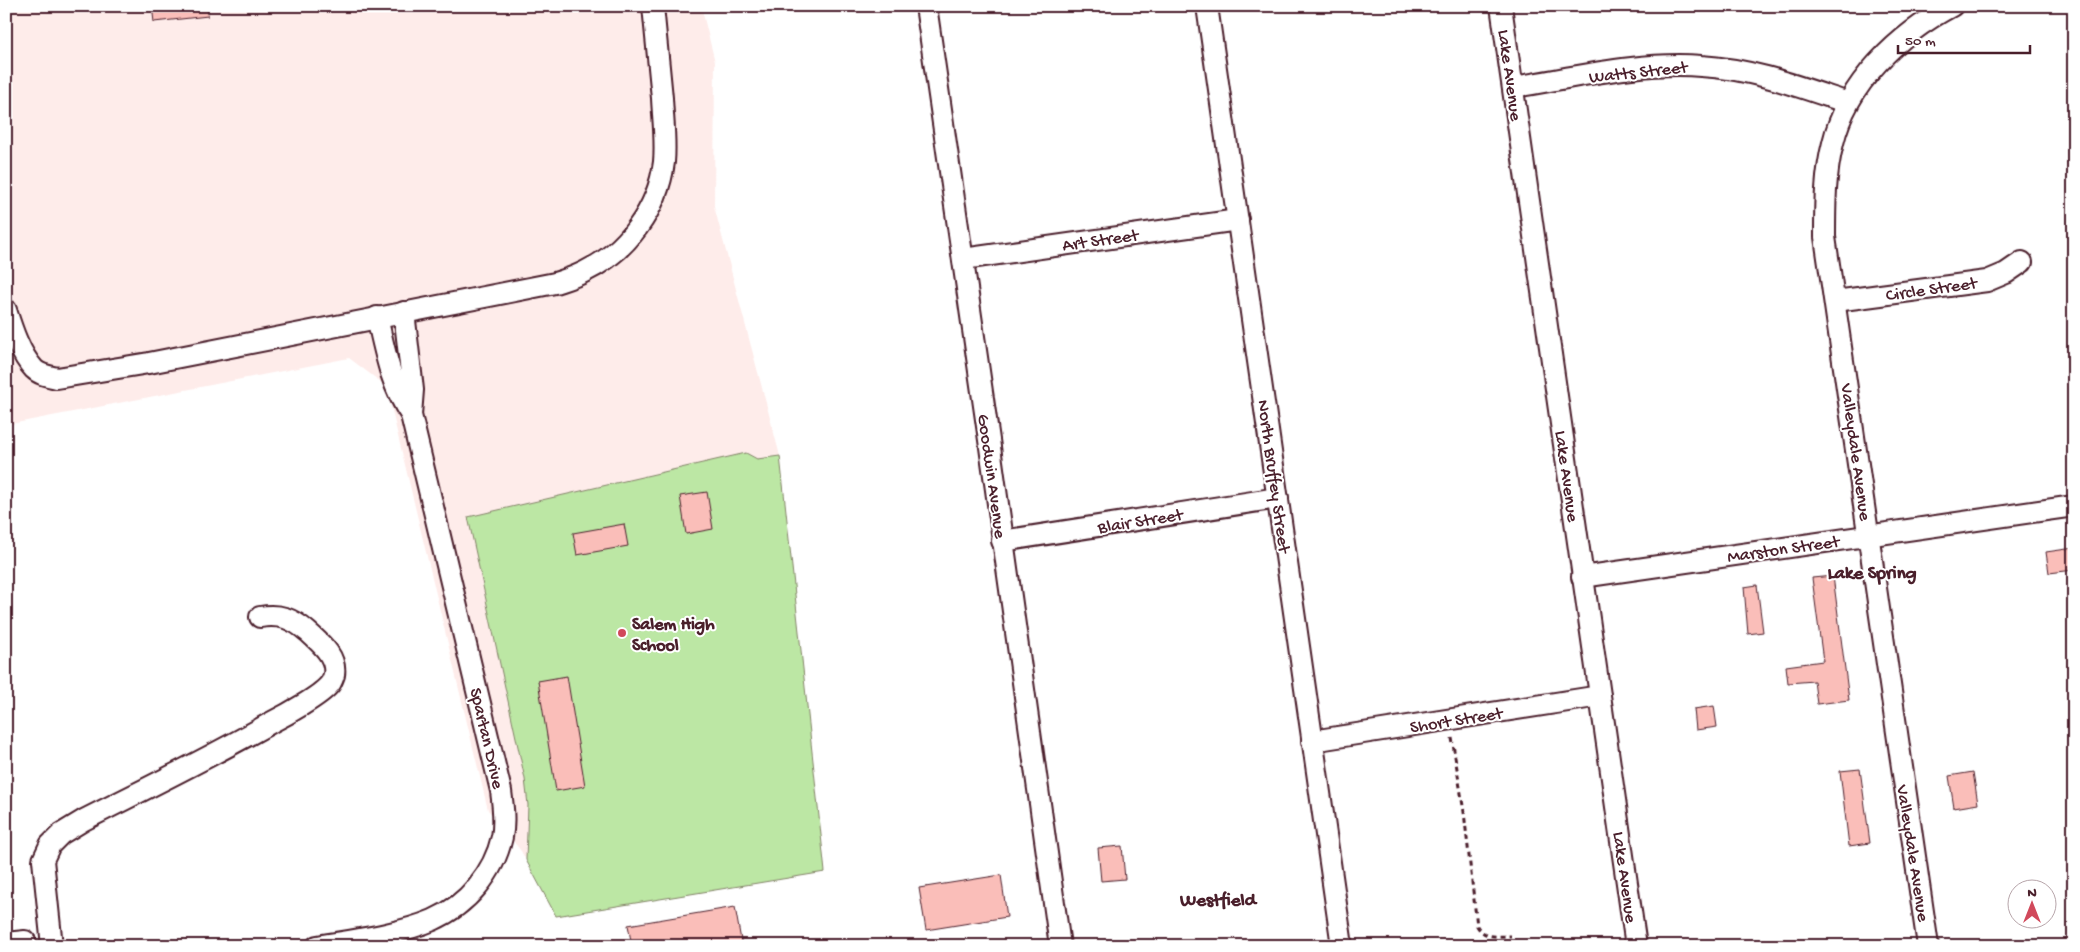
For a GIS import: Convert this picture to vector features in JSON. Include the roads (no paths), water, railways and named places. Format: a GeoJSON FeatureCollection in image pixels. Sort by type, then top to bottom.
{"type":"FeatureCollection","features":[{"type":"Feature","properties":{"kind":"street"},"geometry":{"type":"LineString","coordinates":[[6,310],[24,355],[35,369],[45,376],[57,378],[158,361],[555,283],[584,272],[606,260],[625,243],[638,227],[658,187],[664,163],[665,138],[653,6]]}},
{"type":"Feature","properties":{"kind":"street","name":"Goodwin Avenue"},"geometry":{"type":"LineString","coordinates":[[926,6],[1060,946]]}},
{"type":"Feature","properties":{"kind":"street","name":"North Bruffey Street"},"geometry":{"type":"LineString","coordinates":[[1207,6],[1342,946]]}},
{"type":"Feature","properties":{"kind":"street","name":"Lake Avenue"},"geometry":{"type":"LineString","coordinates":[[1501,6],[1636,946]]}},
{"type":"Feature","properties":{"kind":"street","name":"Valleydale Avenue"},"geometry":{"type":"LineString","coordinates":[[1928,946],[1825,237],[1824,202],[1833,141],[1848,103],[1860,85],[1890,49],[1932,16],[1952,6]]}},
{"type":"Feature","properties":{"kind":"street","name":"Watts Street"},"geometry":{"type":"LineString","coordinates":[[1513,87],[1635,69],[1700,65],[1732,69],[1777,79],[1848,103]]}},
{"type":"Feature","properties":{"kind":"street","name":"Art Street"},"geometry":{"type":"LineString","coordinates":[[962,259],[1238,220]]}},
{"type":"Feature","properties":{"kind":"street","name":"Circle Street"},"geometry":{"type":"LineString","coordinates":[[1835,301],[1987,281],[2006,273],[2022,262]]}},
{"type":"Feature","properties":{"kind":"street"},"geometry":{"type":"LineString","coordinates":[[404,312],[413,390],[411,415]]}},
{"type":"Feature","properties":{"kind":"street"},"geometry":{"type":"LineString","coordinates":[[376,318],[400,399],[411,415]]}},
{"type":"Feature","properties":{"kind":"street","name":"Spartan Drive"},"geometry":{"type":"LineString","coordinates":[[317,946],[417,926],[435,920],[455,908],[469,896],[484,878],[496,858],[502,836],[504,814],[501,791],[411,415]]}},
{"type":"Feature","properties":{"kind":"street","name":"Blair Street"},"geometry":{"type":"LineString","coordinates":[[1002,541],[1278,498]]}},
{"type":"Feature","properties":{"kind":"street","name":"Marston Street"},"geometry":{"type":"LineString","coordinates":[[1582,578],[2074,506]]}},
{"type":"Feature","properties":{"kind":"street"},"geometry":{"type":"LineString","coordinates":[[52,946],[43,860],[50,845],[61,834],[84,820],[242,739],[295,709],[329,686],[334,676],[334,665],[332,657],[319,642],[297,623],[287,618],[274,615],[260,617]]}},
{"type":"Feature","properties":{"kind":"street","name":"Short Street"},"geometry":{"type":"LineString","coordinates":[[1312,741],[1600,696]]}},
{"type":"Feature","properties":{"kind":"place","name":"Salem High School"},"geometry":{"type":"Point","coordinates":[622,633]}},
{"type":"Feature","properties":{"kind":"district","name":"Lake Spring"},"geometry":{"type":"Point","coordinates":[1872,571]}},
{"type":"Feature","properties":{"kind":"district","name":"Westfield"},"geometry":{"type":"Point","coordinates":[1218,898]}}]}
